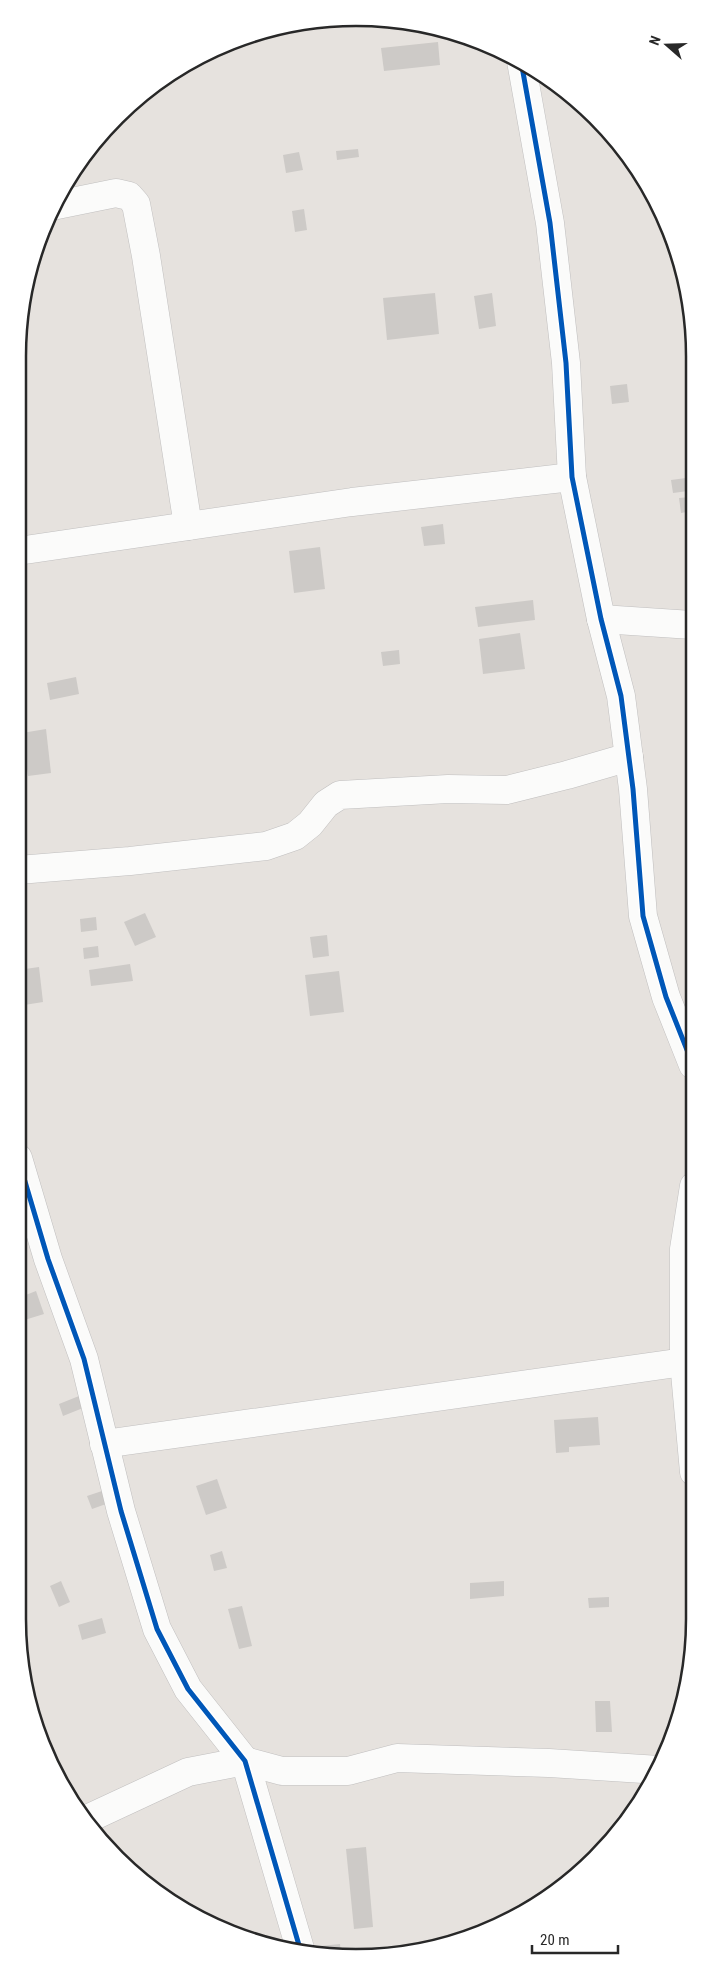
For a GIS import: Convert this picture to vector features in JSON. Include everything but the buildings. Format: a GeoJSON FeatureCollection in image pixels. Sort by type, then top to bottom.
{"type":"FeatureCollection","features":[{"type":"Feature","properties":{"kind":"street"},"geometry":{"type":"LineString","coordinates":[[524,72],[550,223],[566,363],[572,477],[601,619],[621,696],[633,790],[643,916],[666,997],[686,1047]]}},
{"type":"Feature","properties":{"kind":"street"},"geometry":{"type":"LineString","coordinates":[[63,204],[116,193],[129,196],[136,204],[146,256],[188,526]]}},
{"type":"Feature","properties":{"kind":"street"},"geometry":{"type":"LineString","coordinates":[[26,550],[352,502],[572,477]]}},
{"type":"Feature","properties":{"kind":"street"},"geometry":{"type":"LineString","coordinates":[[601,619],[686,624]]}},
{"type":"Feature","properties":{"kind":"street"},"geometry":{"type":"LineString","coordinates":[[26,869],[130,861],[266,846],[295,836],[310,824],[326,804],[340,795],[448,789],[507,790],[629,757]]}},
{"type":"Feature","properties":{"kind":"street"},"geometry":{"type":"LineString","coordinates":[[26,1185],[48,1258],[84,1359],[121,1511],[157,1629],[188,1689],[245,1760],[298,1943]]}},
{"type":"Feature","properties":{"kind":"street"},"geometry":{"type":"LineString","coordinates":[[686,1236],[684,1249],[684,1362],[686,1384]]}},
{"type":"Feature","properties":{"kind":"street"},"geometry":{"type":"LineString","coordinates":[[104,1444],[684,1362]]}},
{"type":"Feature","properties":{"kind":"street"},"geometry":{"type":"LineString","coordinates":[[92,1817],[188,1772],[245,1760],[282,1772],[348,1771],[397,1758],[650,1769]]}},
{"type":"Feature","properties":{"kind":"cycle path"},"geometry":{"type":"LineString","coordinates":[[523,71],[550,223],[566,363],[572,477],[601,619],[621,696],[633,789],[643,916],[666,997],[686,1047]]}},
{"type":"Feature","properties":{"kind":"cycle path"},"geometry":{"type":"LineString","coordinates":[[26,1185],[48,1259],[84,1359],[121,1511],[157,1629],[188,1689],[245,1761],[298,1943]]}}]}
